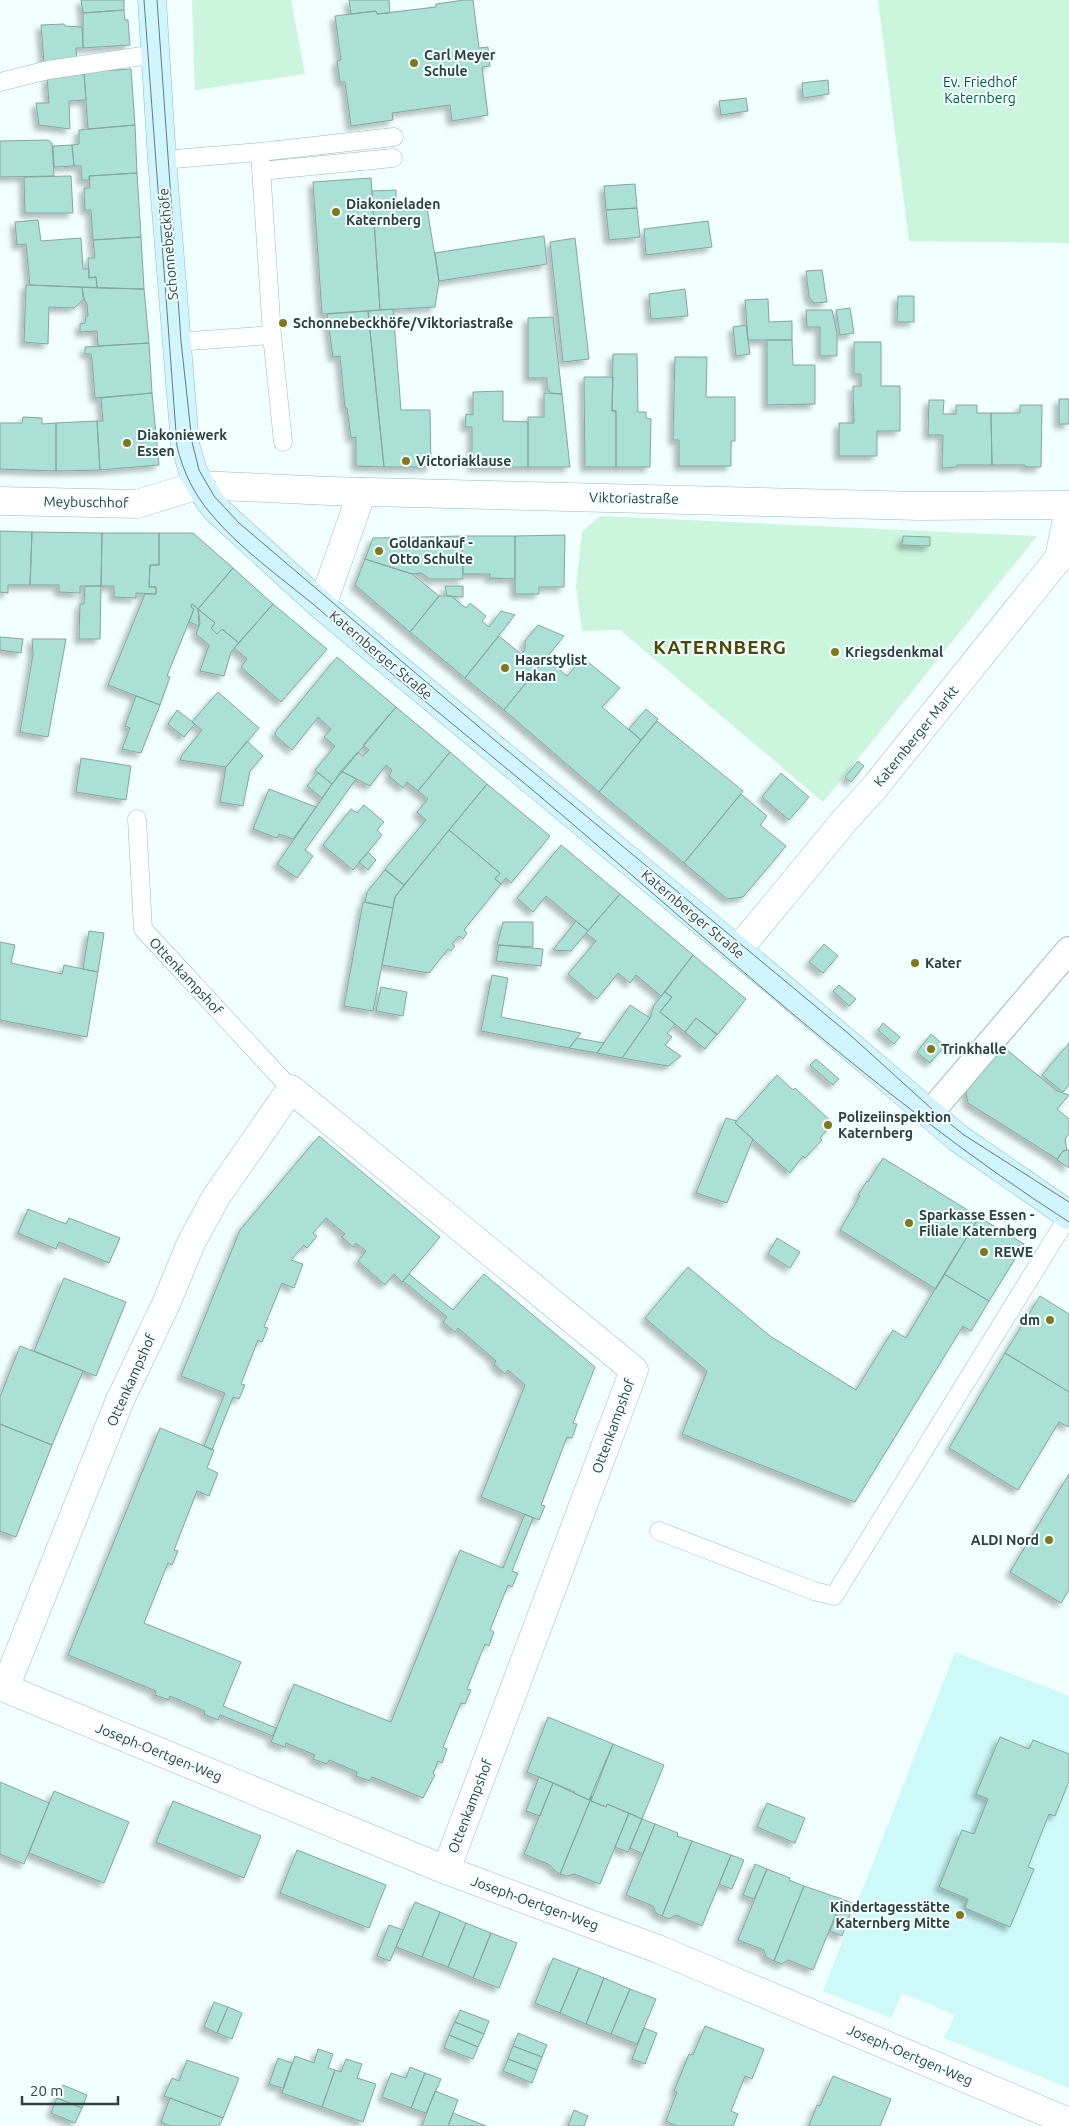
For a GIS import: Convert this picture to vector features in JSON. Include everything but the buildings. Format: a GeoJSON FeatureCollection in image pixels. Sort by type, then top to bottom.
{"type":"FeatureCollection","features":[{"type":"Feature","properties":{"kind":"main road","name":"Schonnebeckhöfe"},"geometry":{"type":"LineString","coordinates":[[152,0],[162,160],[185,444],[192,472],[199,485]]}},
{"type":"Feature","properties":{"kind":"main road","name":"Katernberger Straße"},"geometry":{"type":"LineString","coordinates":[[199,485],[218,511],[234,527],[322,606],[737,951],[958,1138],[1069,1215]]}},
{"type":"Feature","properties":{"kind":"street","name":"Viktoriastraße"},"geometry":{"type":"LineString","coordinates":[[199,485],[362,492],[920,506],[1069,507]]}},
{"type":"Feature","properties":{"kind":"street","name":"Meybuschhof"},"geometry":{"type":"LineString","coordinates":[[0,501],[137,504],[199,485]]}},
{"type":"Feature","properties":{"kind":"street","name":"Katernberger Straße"},"geometry":{"type":"LineString","coordinates":[[322,606],[362,492]]}},
{"type":"Feature","properties":{"kind":"street","name":"Katernberger Markt"},"geometry":{"type":"LineString","coordinates":[[737,951],[845,820],[874,788],[1059,558],[1069,507]]}},
{"type":"Feature","properties":{"kind":"street"},"geometry":{"type":"LineString","coordinates":[[930,1113],[1069,950]]}},
{"type":"Feature","properties":{"kind":"street","name":"Ottenkampshof"},"geometry":{"type":"LineString","coordinates":[[2,1687],[120,1400],[166,1304],[191,1244],[216,1197],[291,1089],[634,1370],[446,1870]]}},
{"type":"Feature","properties":{"kind":"street","name":"Joseph-Oertgen-Weg"},"geometry":{"type":"LineString","coordinates":[[2,1687],[446,1870],[658,1948],[1069,2122]]}},
{"type":"Feature","properties":{"kind":"lane"},"geometry":{"type":"LineString","coordinates":[[0,82],[48,70],[156,54]]}},
{"type":"Feature","properties":{"kind":"lane"},"geometry":{"type":"LineString","coordinates":[[162,160],[260,152],[394,137]]}},
{"type":"Feature","properties":{"kind":"lane"},"geometry":{"type":"LineString","coordinates":[[260,152],[272,335],[283,442]]}},
{"type":"Feature","properties":{"kind":"lane"},"geometry":{"type":"LineString","coordinates":[[261,171],[393,158]]}},
{"type":"Feature","properties":{"kind":"lane"},"geometry":{"type":"LineString","coordinates":[[176,342],[272,335]]}},
{"type":"Feature","properties":{"kind":"lane","name":"Ottenkampshof"},"geometry":{"type":"LineString","coordinates":[[137,819],[143,929],[291,1089]]}},
{"type":"Feature","properties":{"kind":"lane"},"geometry":{"type":"LineString","coordinates":[[659,1531],[814,1591],[834,1596],[1069,1215]]}},
{"type":"Feature","properties":{"kind":"shaded area","name":"Kindertagesstätte Katernberg Mitte"},"geometry":{"type":"Polygon","coordinates":[[[955,1652],[1069,1696],[1069,2088],[944,2038],[955,2015],[902,1993],[891,2018],[823,1991],[955,1652]]]}},
{"type":"Feature","properties":{"kind":"green space"},"geometry":{"type":"Polygon","coordinates":[[[192,0],[291,0],[305,74],[195,90],[192,0]]]}},
{"type":"Feature","properties":{"kind":"green space","name":"Ev. Friedhof Katernberg"},"geometry":{"type":"Polygon","coordinates":[[[878,0],[1069,0],[1069,243],[909,241],[878,0]]]}},
{"type":"Feature","properties":{"kind":"green space"},"geometry":{"type":"Polygon","coordinates":[[[600,516],[1037,536],[823,802],[620,630],[582,631],[576,587],[582,532],[600,516]]]}},
{"type":"Feature","properties":{"kind":"tram line"},"geometry":{"type":"LineString","coordinates":[[144,0],[177,446],[182,465],[194,491],[205,506],[235,540],[529,787],[792,1013],[927,1122],[1069,1222]]}},
{"type":"Feature","properties":{"kind":"tram line"},"geometry":{"type":"LineString","coordinates":[[157,0],[181,341],[192,442],[199,470],[214,496],[239,523],[485,732],[849,1034],[933,1110],[964,1135],[1069,1202]]}},
{"type":"Feature","properties":{"kind":"place","name":"Carl Meyer Schule"},"geometry":{"type":"Point","coordinates":[414,63]}},
{"type":"Feature","properties":{"kind":"place","name":"Diakonieladen Katernberg"},"geometry":{"type":"Point","coordinates":[336,212]}},
{"type":"Feature","properties":{"kind":"place","name":"Schonnebeckhöfe/Viktoriastraße"},"geometry":{"type":"Point","coordinates":[283,323]}},
{"type":"Feature","properties":{"kind":"place","name":"Diakoniewerk Essen"},"geometry":{"type":"Point","coordinates":[127,443]}},
{"type":"Feature","properties":{"kind":"place","name":"Victoriaklause"},"geometry":{"type":"Point","coordinates":[406,461]}},
{"type":"Feature","properties":{"kind":"place","name":"Goldankauf - Otto Schulte"},"geometry":{"type":"Point","coordinates":[379,551]}},
{"type":"Feature","properties":{"kind":"place","name":"Kriegsdenkmal"},"geometry":{"type":"Point","coordinates":[835,652]}},
{"type":"Feature","properties":{"kind":"place","name":"Haarstylist Hakan"},"geometry":{"type":"Point","coordinates":[505,668]}},
{"type":"Feature","properties":{"kind":"place","name":"Kater"},"geometry":{"type":"Point","coordinates":[915,963]}},
{"type":"Feature","properties":{"kind":"place","name":"Trinkhalle"},"geometry":{"type":"Point","coordinates":[931,1049]}},
{"type":"Feature","properties":{"kind":"place","name":"Polizeiinspektion Katernberg"},"geometry":{"type":"Point","coordinates":[828,1125]}},
{"type":"Feature","properties":{"kind":"place","name":"Sparkasse Essen - Filiale Katernberg"},"geometry":{"type":"Point","coordinates":[909,1223]}},
{"type":"Feature","properties":{"kind":"place","name":"REWE"},"geometry":{"type":"Point","coordinates":[984,1252]}},
{"type":"Feature","properties":{"kind":"place","name":"dm"},"geometry":{"type":"Point","coordinates":[1050,1320]}},
{"type":"Feature","properties":{"kind":"place","name":"ALDI Nord"},"geometry":{"type":"Point","coordinates":[1049,1540]}},
{"type":"Feature","properties":{"kind":"place","name":"Kindertagesstätte Katernberg Mitte"},"geometry":{"type":"Point","coordinates":[960,1915]}},
{"type":"Feature","properties":{"kind":"district","name":"KATERNBERG"},"geometry":{"type":"Point","coordinates":[720,647]}}]}
